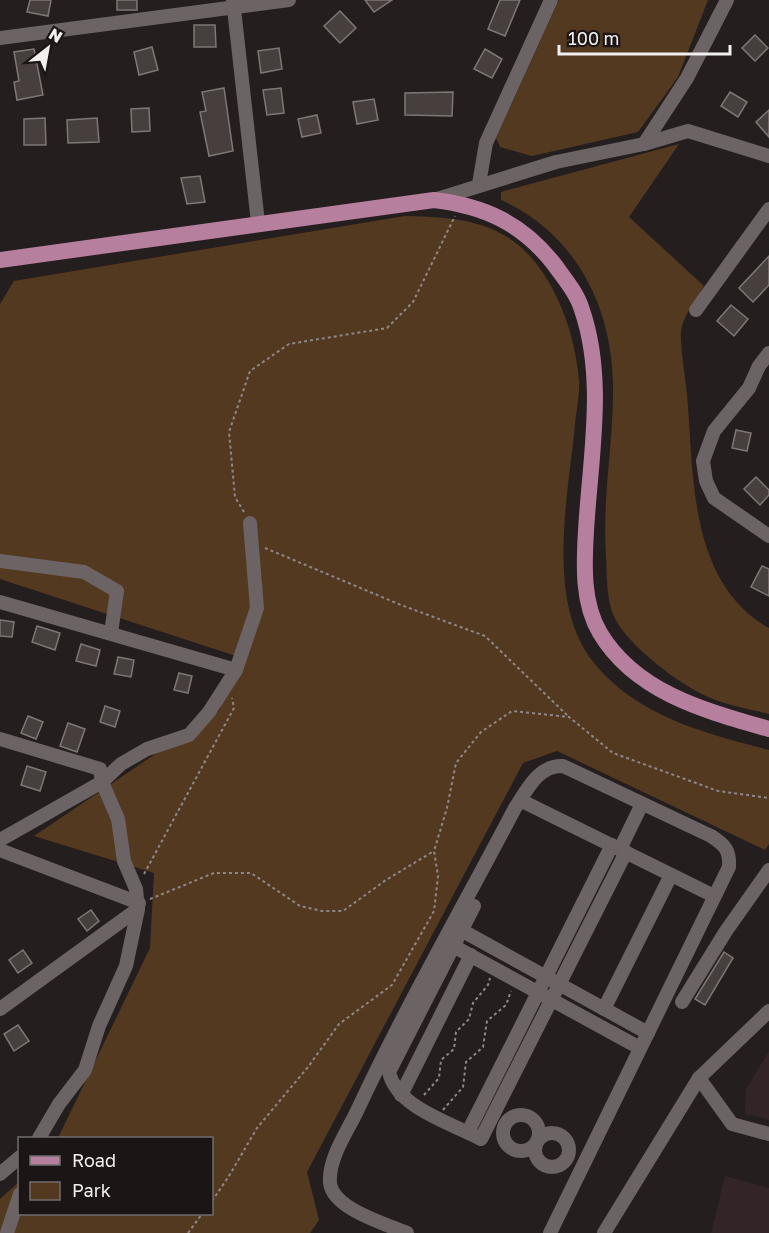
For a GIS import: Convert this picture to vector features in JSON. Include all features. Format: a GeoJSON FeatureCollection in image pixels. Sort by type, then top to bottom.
{"type":"FeatureCollection","features":[{"type":"Feature","properties":{"kind":"main road"},"geometry":{"type":"LineString","coordinates":[[0,260],[434,200],[461,203],[487,211],[515,227],[543,251],[566,280],[582,308],[592,347],[595,379],[584,561],[588,596],[599,632],[621,660],[654,687],[700,710],[769,729]]}},
{"type":"Feature","properties":{"kind":"street"},"geometry":{"type":"LineString","coordinates":[[0,38],[234,4],[290,0]]}},
{"type":"Feature","properties":{"kind":"street"},"geometry":{"type":"LineString","coordinates":[[479,184],[486,143],[551,0]]}},
{"type":"Feature","properties":{"kind":"street"},"geometry":{"type":"LineString","coordinates":[[644,144],[687,78],[727,0]]}},
{"type":"Feature","properties":{"kind":"street"},"geometry":{"type":"LineString","coordinates":[[234,4],[258,223]]}},
{"type":"Feature","properties":{"kind":"street"},"geometry":{"type":"LineString","coordinates":[[434,200],[479,184],[556,162],[644,144],[688,131],[769,156]]}},
{"type":"Feature","properties":{"kind":"street"},"geometry":{"type":"LineString","coordinates":[[696,310],[769,209]]}},
{"type":"Feature","properties":{"kind":"street"},"geometry":{"type":"LineString","coordinates":[[769,353],[759,366],[749,388],[714,431],[703,461],[706,481],[714,498],[769,536]]}},
{"type":"Feature","properties":{"kind":"street"},"geometry":{"type":"LineString","coordinates":[[0,840],[102,782],[121,764],[147,748],[189,735],[209,712],[236,670],[257,608],[250,523]]}},
{"type":"Feature","properties":{"kind":"street"},"geometry":{"type":"LineString","coordinates":[[0,561],[84,572],[117,591],[111,633]]}},
{"type":"Feature","properties":{"kind":"street"},"geometry":{"type":"LineString","coordinates":[[0,602],[236,670]]}},
{"type":"Feature","properties":{"kind":"street"},"geometry":{"type":"LineString","coordinates":[[0,739],[100,769],[102,782],[118,819],[124,861],[138,901],[126,966],[99,1026],[85,1070],[59,1104],[40,1137]]}},
{"type":"Feature","properties":{"kind":"street"},"geometry":{"type":"LineString","coordinates":[[407,1233],[351,1209],[338,1199],[330,1184],[332,1163],[377,1068],[515,808],[533,781],[546,769],[563,766],[723,844],[729,853],[729,867],[550,1233]]}},
{"type":"Feature","properties":{"kind":"street"},"geometry":{"type":"LineString","coordinates":[[577,773],[564,770],[552,772],[542,779],[526,802],[389,1072],[392,1084],[401,1095],[418,1107],[481,1139],[559,984],[619,849]]}},
{"type":"Feature","properties":{"kind":"street"},"geometry":{"type":"LineString","coordinates":[[526,802],[714,896]]}},
{"type":"Feature","properties":{"kind":"street"},"geometry":{"type":"LineString","coordinates":[[468,1132],[538,992],[642,804]]}},
{"type":"Feature","properties":{"kind":"street"},"geometry":{"type":"LineString","coordinates":[[0,850],[138,901]]}},
{"type":"Feature","properties":{"kind":"street"},"geometry":{"type":"LineString","coordinates":[[682,1002],[726,931],[769,870]]}},
{"type":"Feature","properties":{"kind":"street"},"geometry":{"type":"LineString","coordinates":[[604,1009],[671,875]]}},
{"type":"Feature","properties":{"kind":"street"},"geometry":{"type":"LineString","coordinates":[[0,1009],[138,901]]}},
{"type":"Feature","properties":{"kind":"street"},"geometry":{"type":"LineString","coordinates":[[461,930],[648,1033]]}},
{"type":"Feature","properties":{"kind":"street"},"geometry":{"type":"LineString","coordinates":[[453,946],[640,1048]]}},
{"type":"Feature","properties":{"kind":"street"},"geometry":{"type":"LineString","coordinates":[[401,1095],[471,956]]}},
{"type":"Feature","properties":{"kind":"street"},"geometry":{"type":"LineString","coordinates":[[604,1233],[699,1078],[769,1011]]}},
{"type":"Feature","properties":{"kind":"street"},"geometry":{"type":"LineString","coordinates":[[699,1078],[732,1124],[769,1134]]}},
{"type":"Feature","properties":{"kind":"street"},"geometry":{"type":"LineString","coordinates":[[536,1143],[538,1159],[546,1166],[557,1167],[567,1158],[568,1144],[561,1136],[550,1133],[536,1143],[527,1151],[514,1150],[503,1137],[505,1125],[514,1117],[531,1118],[540,1132],[536,1143]]}},
{"type":"Feature","properties":{"kind":"street"},"geometry":{"type":"LineString","coordinates":[[491,1118],[505,1125]]}},
{"type":"Feature","properties":{"kind":"street"},"geometry":{"type":"LineString","coordinates":[[567,1158],[583,1166]]}},
{"type":"Feature","properties":{"kind":"street"},"geometry":{"type":"LineString","coordinates":[[0,1174],[18,1160]]}},
{"type":"Feature","properties":{"kind":"street"},"geometry":{"type":"LineString","coordinates":[[538,1233],[575,1182]]}},
{"type":"Feature","properties":{"kind":"street"},"geometry":{"type":"LineString","coordinates":[[7,1233],[18,1200]]}},
{"type":"Feature","properties":{"kind":"path"},"geometry":{"type":"LineString","coordinates":[[250,523],[235,497],[229,432],[250,372],[289,344],[387,328],[413,302],[461,203]]}},
{"type":"Feature","properties":{"kind":"path"},"geometry":{"type":"LineString","coordinates":[[261,542],[267,551],[485,636],[569,717]]}},
{"type":"Feature","properties":{"kind":"path"},"geometry":{"type":"LineString","coordinates":[[138,901],[234,708],[230,690],[224,688]]}},
{"type":"Feature","properties":{"kind":"path"},"geometry":{"type":"LineString","coordinates":[[138,901],[214,873],[251,873],[300,906],[322,911],[343,911],[386,880],[434,851]]}},
{"type":"Feature","properties":{"kind":"path"},"geometry":{"type":"LineString","coordinates":[[418,1107],[426,1091],[439,1078],[441,1060],[454,1048],[456,1032],[469,1019],[473,1003],[488,986],[492,967]]}},
{"type":"Feature","properties":{"kind":"path"},"geometry":{"type":"LineString","coordinates":[[439,1118],[446,1103],[463,1087],[466,1062],[483,1047],[487,1022],[506,1005],[516,980]]}},
{"type":"Feature","properties":{"kind":"path"},"geometry":{"type":"LineString","coordinates":[[188,1233],[201,1215]]}},
{"type":"Feature","properties":{"kind":"shaded area"},"geometry":{"type":"Polygon","coordinates":[[[769,1051],[769,1120],[745,1114],[746,1089],[769,1051]]]}},
{"type":"Feature","properties":{"kind":"shaded area"},"geometry":{"type":"Polygon","coordinates":[[[725,1176],[769,1188],[769,1233],[711,1233],[725,1176]]]}},
{"type":"Feature","properties":{"kind":"green space"},"geometry":{"type":"Polygon","coordinates":[[[559,0],[708,0],[678,77],[638,132],[532,156],[500,147],[496,138],[559,0]]]}},
{"type":"Feature","properties":{"kind":"green space"},"geometry":{"type":"Polygon","coordinates":[[[679,144],[629,217],[704,286],[686,316],[681,331],[695,492],[700,524],[709,555],[723,583],[743,608],[769,628],[769,714],[715,700],[684,684],[645,654],[624,632],[613,615],[609,598],[605,534],[613,383],[611,354],[605,325],[584,274],[568,251],[549,231],[527,214],[501,200],[501,192],[679,144]]]}},
{"type":"Feature","properties":{"kind":"green space"},"geometry":{"type":"Polygon","coordinates":[[[405,216],[471,222],[507,237],[523,249],[538,265],[551,286],[562,308],[576,355],[579,380],[578,397],[565,516],[564,548],[569,610],[579,638],[594,663],[612,682],[652,710],[697,729],[769,750],[769,844],[765,850],[557,751],[523,763],[307,1172],[319,1220],[310,1233],[0,1233],[0,1199],[18,1183],[18,1215],[213,1215],[213,1137],[58,1137],[150,948],[154,873],[34,836],[219,711],[239,657],[0,579],[0,304],[14,281],[405,216]]]}},
{"type":"Feature","properties":{"kind":"building"},"geometry":{"type":"Polygon","coordinates":[[[30,0],[51,0],[48,16],[27,12],[30,0]]]}},
{"type":"Feature","properties":{"kind":"building"},"geometry":{"type":"Polygon","coordinates":[[[117,0],[137,0],[137,10],[117,10],[117,0]]]}},
{"type":"Feature","properties":{"kind":"building"},"geometry":{"type":"Polygon","coordinates":[[[365,0],[392,0],[374,12],[365,0]]]}},
{"type":"Feature","properties":{"kind":"building"},"geometry":{"type":"Polygon","coordinates":[[[500,0],[520,0],[505,36],[488,29],[500,0]]]}},
{"type":"Feature","properties":{"kind":"building"},"geometry":{"type":"Polygon","coordinates":[[[340,11],[356,28],[340,43],[324,26],[340,11]]]}},
{"type":"Feature","properties":{"kind":"building"},"geometry":{"type":"Polygon","coordinates":[[[194,25],[215,25],[216,47],[194,47],[194,25]]]}},
{"type":"Feature","properties":{"kind":"building"},"geometry":{"type":"Polygon","coordinates":[[[755,35],[768,48],[755,61],[742,48],[755,35]]]}},
{"type":"Feature","properties":{"kind":"building"},"geometry":{"type":"Polygon","coordinates":[[[152,47],[158,70],[139,75],[134,52],[152,47]]]}},
{"type":"Feature","properties":{"kind":"building"},"geometry":{"type":"Polygon","coordinates":[[[279,48],[282,69],[261,73],[258,51],[279,48]]]}},
{"type":"Feature","properties":{"kind":"building"},"geometry":{"type":"Polygon","coordinates":[[[34,49],[43,95],[17,100],[14,82],[19,81],[14,52],[34,49]]]}},
{"type":"Feature","properties":{"kind":"building"},"geometry":{"type":"Polygon","coordinates":[[[485,49],[502,59],[492,78],[474,69],[485,49]]]}},
{"type":"Feature","properties":{"kind":"building"},"geometry":{"type":"Polygon","coordinates":[[[224,88],[233,151],[209,156],[200,112],[206,111],[202,92],[224,88]]]}},
{"type":"Feature","properties":{"kind":"building"},"geometry":{"type":"Polygon","coordinates":[[[281,88],[284,113],[267,115],[263,90],[281,88]]]}},
{"type":"Feature","properties":{"kind":"building"},"geometry":{"type":"Polygon","coordinates":[[[453,92],[452,116],[405,115],[405,93],[453,92]]]}},
{"type":"Feature","properties":{"kind":"building"},"geometry":{"type":"Polygon","coordinates":[[[730,92],[747,102],[738,117],[721,106],[730,92]]]}},
{"type":"Feature","properties":{"kind":"building"},"geometry":{"type":"Polygon","coordinates":[[[374,99],[378,120],[357,124],[353,102],[374,99]]]}},
{"type":"Feature","properties":{"kind":"building"},"geometry":{"type":"Polygon","coordinates":[[[149,108],[150,131],[132,132],[131,109],[149,108]]]}},
{"type":"Feature","properties":{"kind":"building"},"geometry":{"type":"Polygon","coordinates":[[[769,110],[769,137],[756,122],[769,110]]]}},
{"type":"Feature","properties":{"kind":"building"},"geometry":{"type":"Polygon","coordinates":[[[317,115],[321,133],[302,137],[298,119],[317,115]]]}},
{"type":"Feature","properties":{"kind":"building"},"geometry":{"type":"Polygon","coordinates":[[[45,118],[46,145],[24,145],[24,119],[45,118]]]}},
{"type":"Feature","properties":{"kind":"building"},"geometry":{"type":"Polygon","coordinates":[[[97,118],[99,142],[68,143],[67,120],[97,118]]]}},
{"type":"Feature","properties":{"kind":"building"},"geometry":{"type":"Polygon","coordinates":[[[200,176],[205,202],[187,204],[181,178],[200,176]]]}},
{"type":"Feature","properties":{"kind":"building"},"geometry":{"type":"Polygon","coordinates":[[[769,256],[769,285],[753,302],[739,288],[769,256]]]}},
{"type":"Feature","properties":{"kind":"building"},"geometry":{"type":"Polygon","coordinates":[[[731,305],[748,319],[734,336],[717,321],[731,305]]]}},
{"type":"Feature","properties":{"kind":"building"},"geometry":{"type":"Polygon","coordinates":[[[736,430],[751,433],[747,451],[732,448],[736,430]]]}},
{"type":"Feature","properties":{"kind":"building"},"geometry":{"type":"Polygon","coordinates":[[[756,477],[769,490],[769,495],[760,505],[744,489],[756,477]]]}},
{"type":"Feature","properties":{"kind":"building"},"geometry":{"type":"Polygon","coordinates":[[[762,566],[769,569],[769,596],[751,587],[762,566]]]}},
{"type":"Feature","properties":{"kind":"building"},"geometry":{"type":"Polygon","coordinates":[[[0,620],[14,622],[12,637],[0,636],[0,620]]]}},
{"type":"Feature","properties":{"kind":"building"},"geometry":{"type":"Polygon","coordinates":[[[37,626],[60,633],[55,650],[32,642],[37,626]]]}},
{"type":"Feature","properties":{"kind":"building"},"geometry":{"type":"Polygon","coordinates":[[[81,644],[100,650],[96,666],[76,661],[81,644]]]}},
{"type":"Feature","properties":{"kind":"building"},"geometry":{"type":"Polygon","coordinates":[[[118,657],[134,660],[131,677],[114,674],[118,657]]]}},
{"type":"Feature","properties":{"kind":"building"},"geometry":{"type":"Polygon","coordinates":[[[179,673],[192,676],[188,693],[174,690],[179,673]]]}},
{"type":"Feature","properties":{"kind":"building"},"geometry":{"type":"Polygon","coordinates":[[[105,706],[120,711],[115,727],[100,722],[105,706]]]}},
{"type":"Feature","properties":{"kind":"building"},"geometry":{"type":"Polygon","coordinates":[[[28,716],[43,722],[36,739],[21,733],[28,716]]]}},
{"type":"Feature","properties":{"kind":"building"},"geometry":{"type":"Polygon","coordinates":[[[68,723],[85,729],[77,752],[60,746],[68,723]]]}},
{"type":"Feature","properties":{"kind":"building"},"geometry":{"type":"Polygon","coordinates":[[[27,766],[46,772],[40,791],[21,785],[27,766]]]}},
{"type":"Feature","properties":{"kind":"building"},"geometry":{"type":"Polygon","coordinates":[[[91,910],[99,921],[87,931],[78,919],[91,910]]]}},
{"type":"Feature","properties":{"kind":"building"},"geometry":{"type":"Polygon","coordinates":[[[23,950],[32,963],[18,973],[9,960],[23,950]]]}},
{"type":"Feature","properties":{"kind":"building"},"geometry":{"type":"Polygon","coordinates":[[[724,952],[733,958],[705,1005],[695,999],[724,952]]]}},
{"type":"Feature","properties":{"kind":"building"},"geometry":{"type":"Polygon","coordinates":[[[18,1025],[29,1041],[14,1051],[4,1034],[18,1025]]]}}]}
